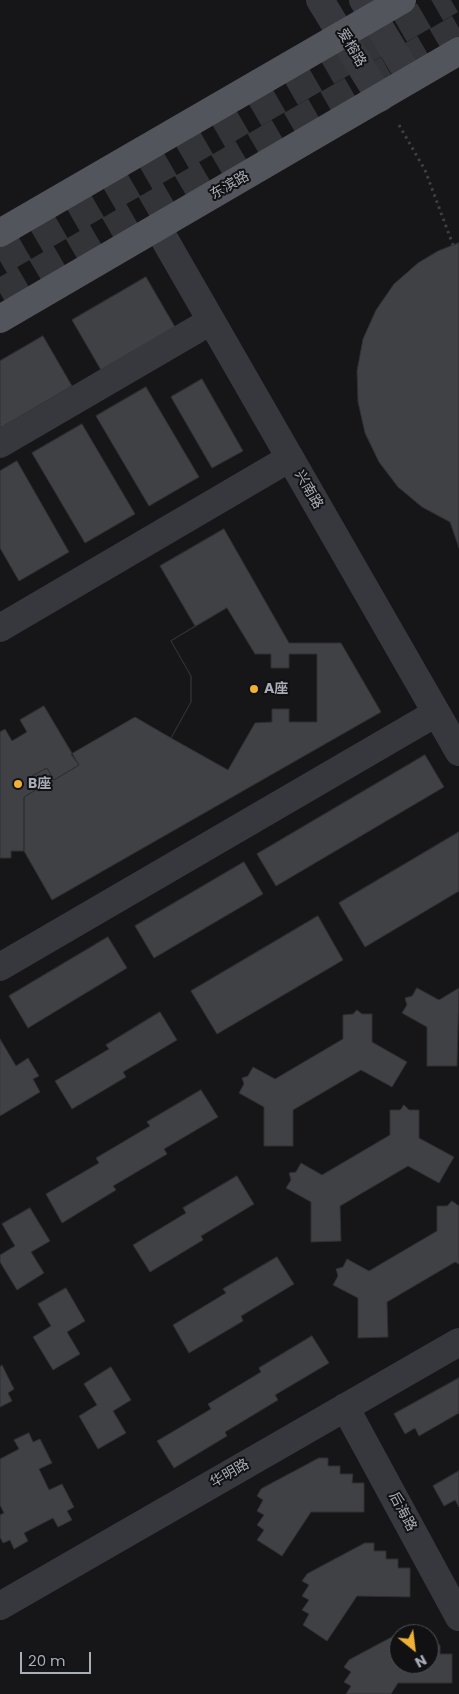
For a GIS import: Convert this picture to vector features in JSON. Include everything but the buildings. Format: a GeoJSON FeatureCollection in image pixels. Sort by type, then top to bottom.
{"type":"FeatureCollection","features":[{"type":"Feature","properties":{"kind":"main road"},"geometry":{"type":"LineString","coordinates":[[0,233],[343,34],[369,8],[402,0]]}},
{"type":"Feature","properties":{"kind":"main road","name":"东滨路"},"geometry":{"type":"LineString","coordinates":[[0,319],[459,51]]}},
{"type":"Feature","properties":{"kind":"street","name":"爱榕路"},"geometry":{"type":"LineString","coordinates":[[320,0],[343,34],[380,98]]}},
{"type":"Feature","properties":{"kind":"street"},"geometry":{"type":"LineString","coordinates":[[369,8],[411,79]]}},
{"type":"Feature","properties":{"kind":"street","name":"兴南路"},"geometry":{"type":"LineString","coordinates":[[158,228],[459,752]]}},
{"type":"Feature","properties":{"kind":"street"},"geometry":{"type":"LineString","coordinates":[[0,444],[211,321]]}},
{"type":"Feature","properties":{"kind":"street"},"geometry":{"type":"LineString","coordinates":[[0,628],[290,458]]}},
{"type":"Feature","properties":{"kind":"street"},"geometry":{"type":"LineString","coordinates":[[0,967],[436,713]]}},
{"type":"Feature","properties":{"kind":"street","name":"华明路"},"geometry":{"type":"LineString","coordinates":[[0,1606],[459,1342]]}},
{"type":"Feature","properties":{"kind":"street","name":"后海路"},"geometry":{"type":"LineString","coordinates":[[345,1407],[459,1618]]}},
{"type":"Feature","properties":{"kind":"path"},"geometry":{"type":"LineString","coordinates":[[399,125],[425,170],[453,245]]}},
{"type":"Feature","properties":{"kind":"tunnel"},"geometry":{"type":"LineString","coordinates":[[0,261],[451,0]]}},
{"type":"Feature","properties":{"kind":"tunnel"},"geometry":{"type":"LineString","coordinates":[[0,293],[459,28]]}},
{"type":"Feature","properties":{"kind":"place","name":"A座"},"geometry":{"type":"Point","coordinates":[254,689]}},
{"type":"Feature","properties":{"kind":"place","name":"B座"},"geometry":{"type":"Point","coordinates":[18,784]}}]}
